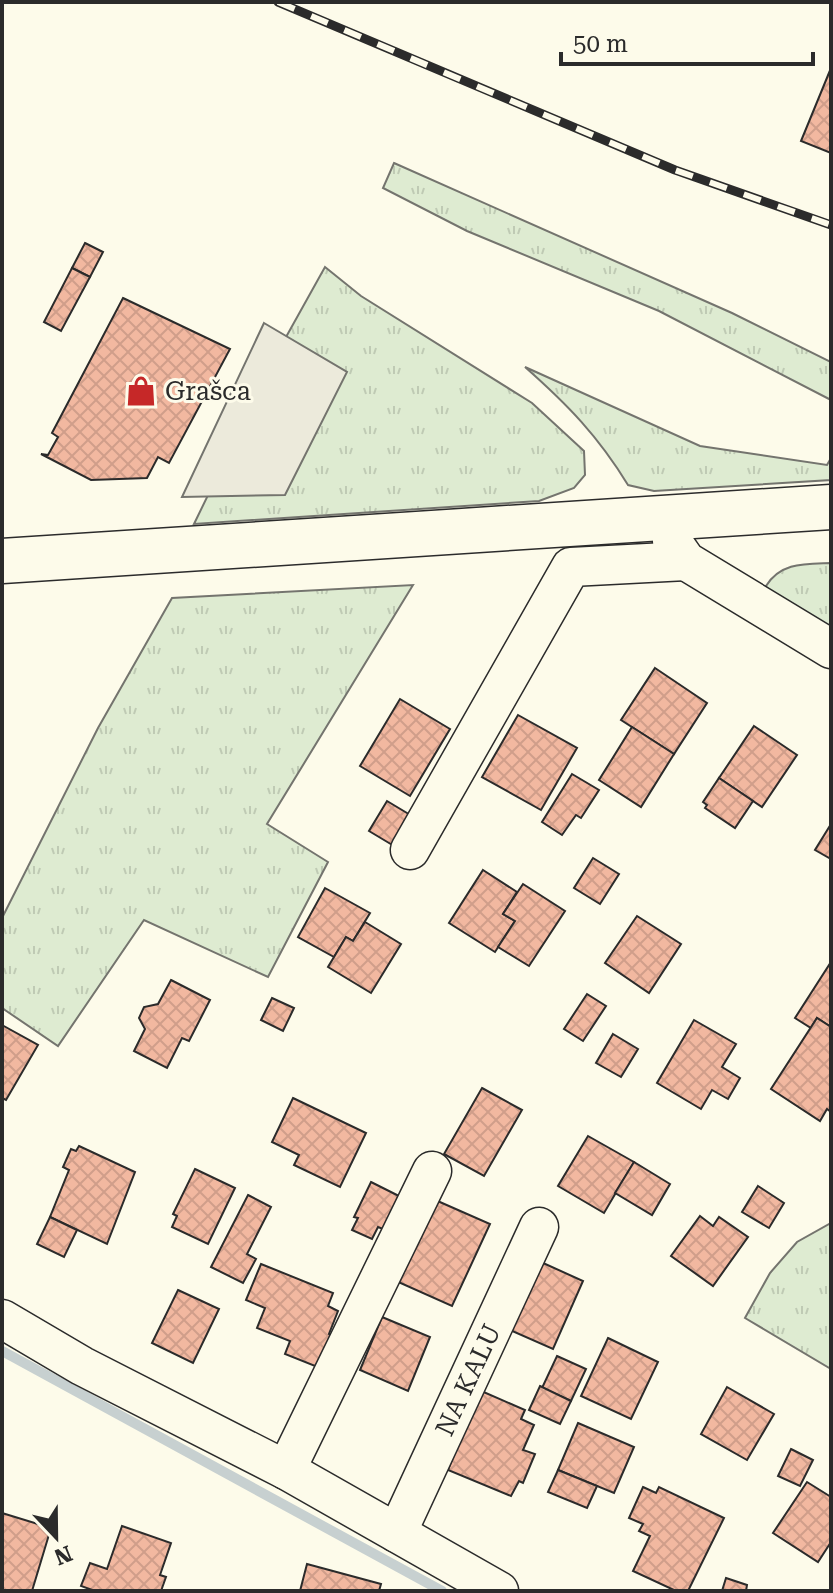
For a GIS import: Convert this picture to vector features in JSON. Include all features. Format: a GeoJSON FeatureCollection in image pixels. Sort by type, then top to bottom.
{"type":"FeatureCollection","features":[{"type":"Feature","properties":{"kind":"main road"},"geometry":{"type":"LineString","coordinates":[[2,561],[831,507]]}},
{"type":"Feature","properties":{"kind":"street"},"geometry":{"type":"LineString","coordinates":[[657,520],[686,561],[831,649]]}},
{"type":"Feature","properties":{"kind":"street"},"geometry":{"type":"LineString","coordinates":[[410,850],[571,567],[686,561]]}},
{"type":"Feature","properties":{"kind":"street"},"geometry":{"type":"LineString","coordinates":[[286,1470],[432,1171]]}},
{"type":"Feature","properties":{"kind":"street","name":"NA KALU"},"geometry":{"type":"LineString","coordinates":[[397,1533],[539,1227]]}},
{"type":"Feature","properties":{"kind":"street"},"geometry":{"type":"LineString","coordinates":[[2,1319],[82,1366],[286,1470],[499,1591]]}},
{"type":"Feature","properties":{"kind":"green space"},"geometry":{"type":"Polygon","coordinates":[[[394,163],[732,313],[831,362],[831,400],[659,311],[467,231],[383,188],[394,163]]]}},
{"type":"Feature","properties":{"kind":"green space"},"geometry":{"type":"Polygon","coordinates":[[[325,267],[361,296],[532,403],[584,451],[585,475],[574,488],[539,501],[194,524],[276,355],[325,267]]]}},
{"type":"Feature","properties":{"kind":"green space"},"geometry":{"type":"Polygon","coordinates":[[[525,367],[700,446],[827,465],[831,458],[831,480],[654,491],[628,485],[581,422],[525,367]]]}},
{"type":"Feature","properties":{"kind":"green space"},"geometry":{"type":"Polygon","coordinates":[[[831,563],[831,632],[771,601],[766,586],[779,572],[794,566],[831,563]]]}},
{"type":"Feature","properties":{"kind":"green space"},"geometry":{"type":"Polygon","coordinates":[[[413,585],[267,824],[328,862],[268,977],[144,920],[58,1046],[2,1008],[2,918],[98,728],[172,598],[413,585]]]}},
{"type":"Feature","properties":{"kind":"green space"},"geometry":{"type":"Polygon","coordinates":[[[831,1223],[831,1369],[745,1318],[770,1273],[797,1242],[831,1223]]]}},
{"type":"Feature","properties":{"kind":"shaded area"},"geometry":{"type":"Polygon","coordinates":[[[264,323],[347,372],[285,495],[182,497],[264,323]]]}},
{"type":"Feature","properties":{"kind":"building"},"geometry":{"type":"Polygon","coordinates":[[[831,68],[831,153],[801,141],[831,68]]]}},
{"type":"Feature","properties":{"kind":"building"},"geometry":{"type":"Polygon","coordinates":[[[85,243],[103,252],[90,277],[72,268],[85,243]]]}},
{"type":"Feature","properties":{"kind":"building"},"geometry":{"type":"Polygon","coordinates":[[[72,268],[90,277],[61,331],[44,322],[72,268]]]}},
{"type":"Feature","properties":{"kind":"building","name":"Grašca"},"geometry":{"type":"Polygon","coordinates":[[[123,298],[230,349],[169,463],[158,457],[147,478],[91,480],[41,454],[48,455],[58,437],[52,433],[123,298]]]}},
{"type":"Feature","properties":{"kind":"building"},"geometry":{"type":"Polygon","coordinates":[[[655,668],[707,703],[674,754],[621,720],[655,668]]]}},
{"type":"Feature","properties":{"kind":"building"},"geometry":{"type":"Polygon","coordinates":[[[400,699],[450,729],[410,796],[360,766],[400,699]]]}},
{"type":"Feature","properties":{"kind":"building"},"geometry":{"type":"Polygon","coordinates":[[[518,715],[577,748],[541,810],[482,777],[518,715]]]}},
{"type":"Feature","properties":{"kind":"building"},"geometry":{"type":"Polygon","coordinates":[[[754,726],[797,755],[762,807],[719,778],[754,726]]]}},
{"type":"Feature","properties":{"kind":"building"},"geometry":{"type":"Polygon","coordinates":[[[632,727],[674,754],[641,807],[599,780],[632,727]]]}},
{"type":"Feature","properties":{"kind":"building"},"geometry":{"type":"Polygon","coordinates":[[[572,774],[599,790],[581,818],[576,815],[562,835],[542,822],[572,774]]]}},
{"type":"Feature","properties":{"kind":"building"},"geometry":{"type":"Polygon","coordinates":[[[719,778],[753,801],[735,828],[705,808],[707,805],[703,802],[719,778]]]}},
{"type":"Feature","properties":{"kind":"building"},"geometry":{"type":"Polygon","coordinates":[[[387,801],[412,816],[394,846],[369,831],[387,801]]]}},
{"type":"Feature","properties":{"kind":"building"},"geometry":{"type":"Polygon","coordinates":[[[831,824],[831,859],[815,850],[831,824]]]}},
{"type":"Feature","properties":{"kind":"building"},"geometry":{"type":"Polygon","coordinates":[[[593,858],[619,874],[600,904],[574,888],[593,858]]]}},
{"type":"Feature","properties":{"kind":"building"},"geometry":{"type":"Polygon","coordinates":[[[483,870],[517,892],[503,914],[515,921],[495,952],[449,923],[483,870]]]}},
{"type":"Feature","properties":{"kind":"building"},"geometry":{"type":"Polygon","coordinates":[[[523,884],[565,911],[529,966],[498,947],[515,921],[503,914],[523,884]]]}},
{"type":"Feature","properties":{"kind":"building"},"geometry":{"type":"Polygon","coordinates":[[[325,888],[370,913],[353,941],[346,937],[334,957],[298,937],[325,888]]]}},
{"type":"Feature","properties":{"kind":"building"},"geometry":{"type":"Polygon","coordinates":[[[637,916],[681,944],[649,993],[605,963],[637,916]]]}},
{"type":"Feature","properties":{"kind":"building"},"geometry":{"type":"Polygon","coordinates":[[[365,922],[401,944],[371,993],[328,967],[346,937],[353,941],[365,922]]]}},
{"type":"Feature","properties":{"kind":"building"},"geometry":{"type":"Polygon","coordinates":[[[831,962],[831,1027],[817,1018],[811,1028],[795,1018],[831,962]]]}},
{"type":"Feature","properties":{"kind":"building"},"geometry":{"type":"Polygon","coordinates":[[[171,980],[210,1000],[189,1041],[182,1038],[167,1068],[134,1051],[145,1029],[139,1018],[144,1007],[158,1004],[171,980]]]}},
{"type":"Feature","properties":{"kind":"building"},"geometry":{"type":"Polygon","coordinates":[[[587,994],[606,1006],[583,1041],[564,1029],[587,994]]]}},
{"type":"Feature","properties":{"kind":"building"},"geometry":{"type":"Polygon","coordinates":[[[272,998],[294,1008],[283,1031],[261,1020],[272,998]]]}},
{"type":"Feature","properties":{"kind":"building"},"geometry":{"type":"Polygon","coordinates":[[[817,1018],[831,1027],[831,1112],[827,1109],[820,1121],[771,1089],[817,1018]]]}},
{"type":"Feature","properties":{"kind":"building"},"geometry":{"type":"Polygon","coordinates":[[[694,1020],[736,1044],[722,1067],[740,1078],[728,1099],[712,1090],[701,1109],[657,1083],[694,1020]]]}},
{"type":"Feature","properties":{"kind":"building"},"geometry":{"type":"Polygon","coordinates":[[[2,1025],[38,1045],[6,1100],[2,1098],[2,1025]]]}},
{"type":"Feature","properties":{"kind":"building"},"geometry":{"type":"Polygon","coordinates":[[[613,1034],[638,1049],[621,1077],[596,1063],[613,1034]]]}},
{"type":"Feature","properties":{"kind":"building"},"geometry":{"type":"Polygon","coordinates":[[[482,1088],[522,1110],[484,1176],[444,1154],[482,1088]]]}},
{"type":"Feature","properties":{"kind":"building"},"geometry":{"type":"Polygon","coordinates":[[[293,1098],[366,1133],[340,1187],[294,1165],[299,1155],[272,1142],[293,1098]]]}},
{"type":"Feature","properties":{"kind":"building"},"geometry":{"type":"Polygon","coordinates":[[[588,1136],[634,1162],[604,1213],[558,1186],[588,1136]]]}},
{"type":"Feature","properties":{"kind":"building"},"geometry":{"type":"Polygon","coordinates":[[[79,1146],[135,1172],[107,1244],[50,1217],[69,1170],[63,1167],[71,1149],[76,1151],[79,1146]]]}},
{"type":"Feature","properties":{"kind":"building"},"geometry":{"type":"Polygon","coordinates":[[[634,1162],[670,1184],[652,1215],[615,1193],[634,1162]]]}},
{"type":"Feature","properties":{"kind":"building"},"geometry":{"type":"Polygon","coordinates":[[[195,1169],[235,1188],[208,1244],[172,1227],[177,1216],[173,1214],[195,1169]]]}},
{"type":"Feature","properties":{"kind":"building"},"geometry":{"type":"Polygon","coordinates":[[[371,1182],[399,1196],[383,1229],[378,1227],[372,1239],[352,1230],[358,1218],[354,1217],[371,1182]]]}},
{"type":"Feature","properties":{"kind":"building"},"geometry":{"type":"Polygon","coordinates":[[[758,1186],[784,1203],[769,1228],[742,1212],[758,1186]]]}},
{"type":"Feature","properties":{"kind":"building"},"geometry":{"type":"Polygon","coordinates":[[[248,1195],[271,1207],[247,1254],[256,1259],[243,1283],[211,1267],[248,1195]]]}},
{"type":"Feature","properties":{"kind":"building"},"geometry":{"type":"Polygon","coordinates":[[[433,1199],[490,1224],[452,1306],[396,1281],[433,1199]]]}},
{"type":"Feature","properties":{"kind":"building"},"geometry":{"type":"Polygon","coordinates":[[[700,1216],[713,1226],[719,1217],[748,1237],[713,1286],[671,1256],[700,1216]]]}},
{"type":"Feature","properties":{"kind":"building"},"geometry":{"type":"Polygon","coordinates":[[[50,1217],[77,1230],[64,1257],[37,1244],[50,1217]]]}},
{"type":"Feature","properties":{"kind":"building"},"geometry":{"type":"Polygon","coordinates":[[[532,1258],[583,1281],[553,1349],[501,1326],[532,1258]]]}},
{"type":"Feature","properties":{"kind":"building"},"geometry":{"type":"Polygon","coordinates":[[[261,1264],[333,1293],[328,1306],[338,1311],[329,1334],[337,1337],[325,1370],[285,1354],[290,1341],[257,1328],[265,1308],[246,1300],[261,1264]]]}},
{"type":"Feature","properties":{"kind":"building"},"geometry":{"type":"Polygon","coordinates":[[[178,1290],[219,1309],[193,1363],[152,1343],[178,1290]]]}},
{"type":"Feature","properties":{"kind":"building"},"geometry":{"type":"Polygon","coordinates":[[[382,1317],[430,1337],[408,1391],[360,1370],[382,1317]]]}},
{"type":"Feature","properties":{"kind":"building"},"geometry":{"type":"Polygon","coordinates":[[[608,1338],[658,1362],[631,1419],[581,1396],[608,1338]]]}},
{"type":"Feature","properties":{"kind":"building"},"geometry":{"type":"Polygon","coordinates":[[[557,1356],[586,1369],[571,1401],[542,1388],[557,1356]]]}},
{"type":"Feature","properties":{"kind":"building"},"geometry":{"type":"Polygon","coordinates":[[[540,1386],[571,1401],[560,1424],[529,1410],[540,1386]]]}},
{"type":"Feature","properties":{"kind":"building"},"geometry":{"type":"Polygon","coordinates":[[[727,1387],[774,1414],[747,1460],[701,1434],[727,1387]]]}},
{"type":"Feature","properties":{"kind":"building"},"geometry":{"type":"Polygon","coordinates":[[[479,1390],[525,1410],[521,1419],[534,1425],[523,1450],[535,1454],[523,1483],[519,1481],[511,1496],[448,1470],[479,1390]]]}},
{"type":"Feature","properties":{"kind":"building"},"geometry":{"type":"Polygon","coordinates":[[[578,1423],[634,1447],[614,1493],[558,1470],[578,1423]]]}},
{"type":"Feature","properties":{"kind":"building"},"geometry":{"type":"Polygon","coordinates":[[[791,1449],[813,1460],[800,1486],[778,1476],[791,1449]]]}},
{"type":"Feature","properties":{"kind":"building"},"geometry":{"type":"Polygon","coordinates":[[[558,1470],[597,1486],[587,1508],[548,1492],[558,1470]]]}},
{"type":"Feature","properties":{"kind":"building"},"geometry":{"type":"Polygon","coordinates":[[[807,1482],[831,1497],[831,1542],[818,1562],[773,1533],[807,1482]]]}},
{"type":"Feature","properties":{"kind":"building"},"geometry":{"type":"Polygon","coordinates":[[[643,1487],[656,1493],[659,1487],[724,1518],[688,1591],[676,1591],[633,1571],[650,1536],[639,1531],[643,1524],[629,1518],[643,1487]]]}},
{"type":"Feature","properties":{"kind":"building"},"geometry":{"type":"Polygon","coordinates":[[[2,1513],[51,1528],[32,1591],[2,1590],[2,1513]]]}},
{"type":"Feature","properties":{"kind":"building"},"geometry":{"type":"Polygon","coordinates":[[[122,1526],[171,1543],[160,1575],[166,1577],[161,1591],[95,1591],[81,1586],[90,1563],[107,1569],[122,1526]]]}},
{"type":"Feature","properties":{"kind":"building"},"geometry":{"type":"Polygon","coordinates":[[[307,1564],[381,1584],[379,1591],[300,1591],[307,1564]]]}},
{"type":"Feature","properties":{"kind":"building"},"geometry":{"type":"Polygon","coordinates":[[[726,1578],[747,1585],[746,1591],[722,1591],[726,1578]]]}},
{"type":"Feature","properties":{"kind":"waterway"},"geometry":{"type":"LineString","coordinates":[[2,1351],[442,1591]]}},
{"type":"Feature","properties":{"kind":"railway"},"geometry":{"type":"LineString","coordinates":[[278,2],[675,170],[831,225]]}},
{"type":"Feature","properties":{"kind":"place","name":"Grašca"},"geometry":{"type":"Point","coordinates":[141,391]}}]}
